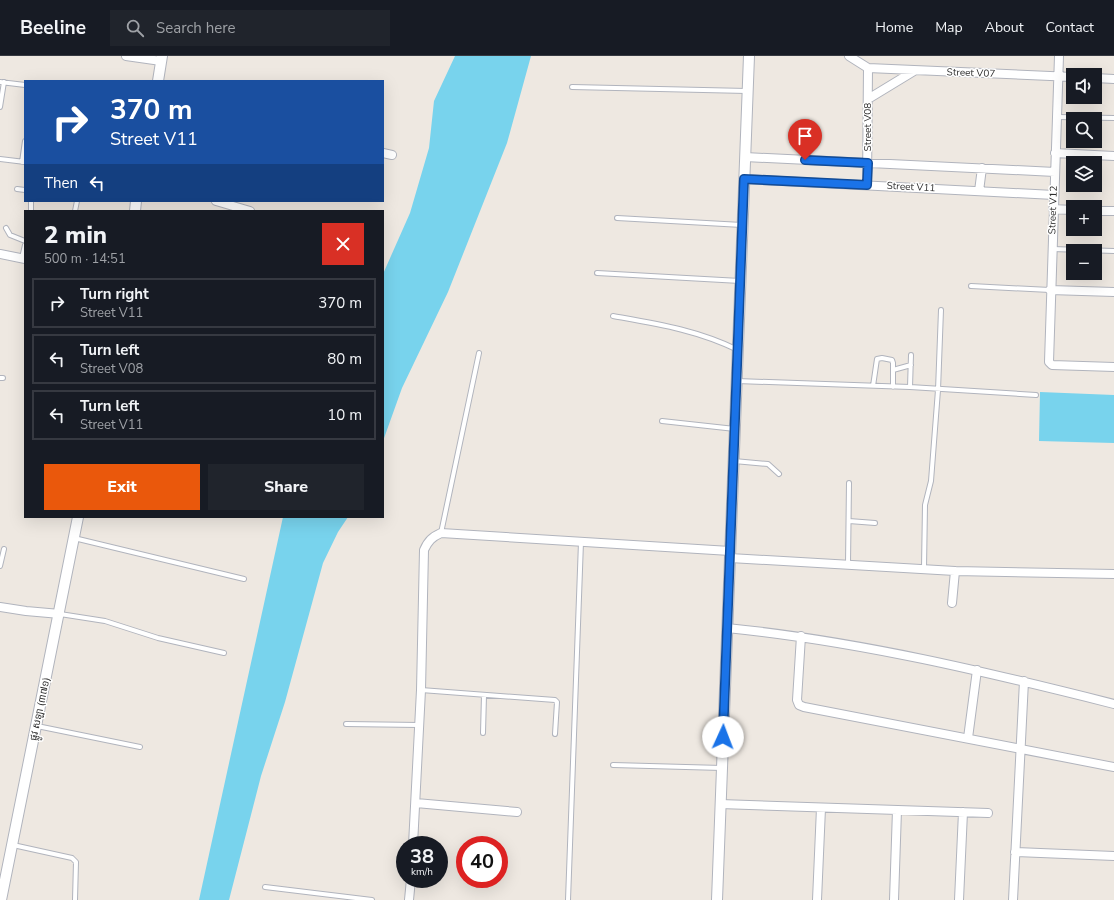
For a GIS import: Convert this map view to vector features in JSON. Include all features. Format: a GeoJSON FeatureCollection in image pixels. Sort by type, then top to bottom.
{"type":"FeatureCollection","features":[{"type":"Feature","properties":{"kind":"street"},"geometry":{"type":"LineString","coordinates":[[126,56],[162,58],[158,80]]}},
{"type":"Feature","properties":{"kind":"street"},"geometry":{"type":"LineString","coordinates":[[717,900],[749,56]]}},
{"type":"Feature","properties":{"kind":"street"},"geometry":{"type":"LineString","coordinates":[[849,56],[868,68]]}},
{"type":"Feature","properties":{"kind":"street","name":"Street V12"},"geometry":{"type":"LineString","coordinates":[[1059,56],[1050,290],[1050,364],[1114,367]]}},
{"type":"Feature","properties":{"kind":"street","name":"Street V07"},"geometry":{"type":"LineString","coordinates":[[868,68],[1066,77]]}},
{"type":"Feature","properties":{"kind":"street","name":"Street V08"},"geometry":{"type":"LineString","coordinates":[[867,185],[868,68]]}},
{"type":"Feature","properties":{"kind":"street"},"geometry":{"type":"LineString","coordinates":[[868,99],[914,71]]}},
{"type":"Feature","properties":{"kind":"street"},"geometry":{"type":"LineString","coordinates":[[1102,78],[1114,79]]}},
{"type":"Feature","properties":{"kind":"street"},"geometry":{"type":"LineString","coordinates":[[384,153],[392,155]]}},
{"type":"Feature","properties":{"kind":"street"},"geometry":{"type":"LineString","coordinates":[[1055,153],[1114,156]]}},
{"type":"Feature","properties":{"kind":"street"},"geometry":{"type":"LineString","coordinates":[[745,157],[1055,172]]}},
{"type":"Feature","properties":{"kind":"street"},"geometry":{"type":"LineString","coordinates":[[979,191],[982,168]]}},
{"type":"Feature","properties":{"kind":"street","name":"Street V11"},"geometry":{"type":"LineString","coordinates":[[744,179],[1054,195]]}},
{"type":"Feature","properties":{"kind":"street"},"geometry":{"type":"LineString","coordinates":[[219,202],[247,210]]}},
{"type":"Feature","properties":{"kind":"street"},"geometry":{"type":"LineString","coordinates":[[1053,209],[1066,210]]}},
{"type":"Feature","properties":{"kind":"street"},"geometry":{"type":"LineString","coordinates":[[1102,211],[1114,211]]}},
{"type":"Feature","properties":{"kind":"street"},"geometry":{"type":"LineString","coordinates":[[0,254],[24,259]]}},
{"type":"Feature","properties":{"kind":"street"},"geometry":{"type":"LineString","coordinates":[[1050,290],[1114,292]]}},
{"type":"Feature","properties":{"kind":"street","name":"ផ្លូវ សឡា (៣៧១)"},"geometry":{"type":"LineString","coordinates":[[1,900],[60,614],[78,518]]}},
{"type":"Feature","properties":{"kind":"street"},"geometry":{"type":"LineString","coordinates":[[414,836],[421,690],[424,550],[427,542],[434,536],[441,533],[581,542],[730,555],[955,571],[1114,574]]}},
{"type":"Feature","properties":{"kind":"street"},"geometry":{"type":"LineString","coordinates":[[952,603],[955,571]]}},
{"type":"Feature","properties":{"kind":"street"},"geometry":{"type":"LineString","coordinates":[[0,607],[60,614]]}},
{"type":"Feature","properties":{"kind":"street"},"geometry":{"type":"LineString","coordinates":[[727,628],[800,636],[977,670],[1114,704]]}},
{"type":"Feature","properties":{"kind":"street"},"geometry":{"type":"LineString","coordinates":[[800,636],[797,700],[799,705],[1114,767]]}},
{"type":"Feature","properties":{"kind":"street"},"geometry":{"type":"LineString","coordinates":[[968,738],[977,670]]}},
{"type":"Feature","properties":{"kind":"street"},"geometry":{"type":"LineString","coordinates":[[1014,900],[1019,748],[1024,681]]}},
{"type":"Feature","properties":{"kind":"street"},"geometry":{"type":"LineString","coordinates":[[416,802],[517,812]]}},
{"type":"Feature","properties":{"kind":"street"},"geometry":{"type":"LineString","coordinates":[[720,804],[988,814]]}},
{"type":"Feature","properties":{"kind":"street"},"geometry":{"type":"LineString","coordinates":[[817,900],[822,808]]}},
{"type":"Feature","properties":{"kind":"street"},"geometry":{"type":"LineString","coordinates":[[894,900],[897,810]]}},
{"type":"Feature","properties":{"kind":"street"},"geometry":{"type":"LineString","coordinates":[[959,900],[963,812]]}},
{"type":"Feature","properties":{"kind":"street"},"geometry":{"type":"LineString","coordinates":[[1015,852],[1114,856]]}},
{"type":"Feature","properties":{"kind":"street"},"geometry":{"type":"LineString","coordinates":[[409,900],[410,888]]}},
{"type":"Feature","properties":{"kind":"lane"},"geometry":{"type":"LineString","coordinates":[[0,107],[2,82],[24,85]]}},
{"type":"Feature","properties":{"kind":"lane"},"geometry":{"type":"LineString","coordinates":[[572,87],[748,91]]}},
{"type":"Feature","properties":{"kind":"lane"},"geometry":{"type":"LineString","coordinates":[[1057,117],[1114,118]]}},
{"type":"Feature","properties":{"kind":"lane"},"geometry":{"type":"LineString","coordinates":[[0,159],[24,162]]}},
{"type":"Feature","properties":{"kind":"lane"},"geometry":{"type":"LineString","coordinates":[[17,189],[24,190]]}},
{"type":"Feature","properties":{"kind":"lane"},"geometry":{"type":"LineString","coordinates":[[617,218],[743,225]]}},
{"type":"Feature","properties":{"kind":"lane"},"geometry":{"type":"LineString","coordinates":[[6,228],[10,234],[24,241]]}},
{"type":"Feature","properties":{"kind":"lane"},"geometry":{"type":"LineString","coordinates":[[1052,249],[1114,251]]}},
{"type":"Feature","properties":{"kind":"lane"},"geometry":{"type":"LineString","coordinates":[[597,273],[740,281]]}},
{"type":"Feature","properties":{"kind":"lane"},"geometry":{"type":"LineString","coordinates":[[971,286],[1050,290]]}},
{"type":"Feature","properties":{"kind":"lane"},"geometry":{"type":"LineString","coordinates":[[924,568],[925,505],[931,480],[938,390],[941,310]]}},
{"type":"Feature","properties":{"kind":"lane"},"geometry":{"type":"LineString","coordinates":[[613,316],[677,327],[718,340],[738,350]]}},
{"type":"Feature","properties":{"kind":"lane"},"geometry":{"type":"LineString","coordinates":[[441,533],[479,353]]}},
{"type":"Feature","properties":{"kind":"lane"},"geometry":{"type":"LineString","coordinates":[[910,388],[911,355]]}},
{"type":"Feature","properties":{"kind":"lane"},"geometry":{"type":"LineString","coordinates":[[873,386],[877,359],[882,358],[892,360],[893,387]]}},
{"type":"Feature","properties":{"kind":"lane"},"geometry":{"type":"LineString","coordinates":[[893,370],[911,365]]}},
{"type":"Feature","properties":{"kind":"lane"},"geometry":{"type":"LineString","coordinates":[[737,381],[873,386],[1036,395]]}},
{"type":"Feature","properties":{"kind":"lane"},"geometry":{"type":"LineString","coordinates":[[662,421],[735,429]]}},
{"type":"Feature","properties":{"kind":"lane"},"geometry":{"type":"LineString","coordinates":[[734,461],[768,464],[779,474]]}},
{"type":"Feature","properties":{"kind":"lane"},"geometry":{"type":"LineString","coordinates":[[848,564],[849,483]]}},
{"type":"Feature","properties":{"kind":"lane"},"geometry":{"type":"LineString","coordinates":[[849,521],[875,523]]}},
{"type":"Feature","properties":{"kind":"lane"},"geometry":{"type":"LineString","coordinates":[[74,538],[244,578]]}},
{"type":"Feature","properties":{"kind":"lane"},"geometry":{"type":"LineString","coordinates":[[568,900],[581,542]]}},
{"type":"Feature","properties":{"kind":"lane"},"geometry":{"type":"LineString","coordinates":[[0,566],[4,549]]}},
{"type":"Feature","properties":{"kind":"lane"},"geometry":{"type":"LineString","coordinates":[[60,614],[105,621],[158,638],[224,653]]}},
{"type":"Feature","properties":{"kind":"lane"},"geometry":{"type":"LineString","coordinates":[[421,690],[556,701],[555,734]]}},
{"type":"Feature","properties":{"kind":"lane"},"geometry":{"type":"LineString","coordinates":[[483,733],[484,695]]}},
{"type":"Feature","properties":{"kind":"lane"},"geometry":{"type":"LineString","coordinates":[[346,724],[419,725]]}},
{"type":"Feature","properties":{"kind":"lane"},"geometry":{"type":"LineString","coordinates":[[37,726],[140,747]]}},
{"type":"Feature","properties":{"kind":"lane"},"geometry":{"type":"LineString","coordinates":[[613,765],[722,768]]}},
{"type":"Feature","properties":{"kind":"lane"},"geometry":{"type":"LineString","coordinates":[[12,844],[72,858],[76,862],[75,900]]}},
{"type":"Feature","properties":{"kind":"lane"},"geometry":{"type":"LineString","coordinates":[[265,887],[372,900]]}},
{"type":"Feature","properties":{"kind":"water"},"geometry":{"type":"Polygon","coordinates":[[[455,56],[531,56],[507,143],[448,292],[402,388],[384,438],[384,272],[410,213],[429,148],[434,101],[455,56]]]}},
{"type":"Feature","properties":{"kind":"water"},"geometry":{"type":"Polygon","coordinates":[[[1040,392],[1114,395],[1114,443],[1039,441],[1040,392]]]}},
{"type":"Feature","properties":{"kind":"water"},"geometry":{"type":"Polygon","coordinates":[[[283,518],[347,518],[338,532],[323,563],[285,702],[261,776],[229,900],[199,900],[283,518]]]}},
{"type":"Feature","properties":{"kind":"route"},"geometry":{"type":"LineString","coordinates":[[723,737],[744,179],[867,185],[868,163],[805,160]]}}]}
